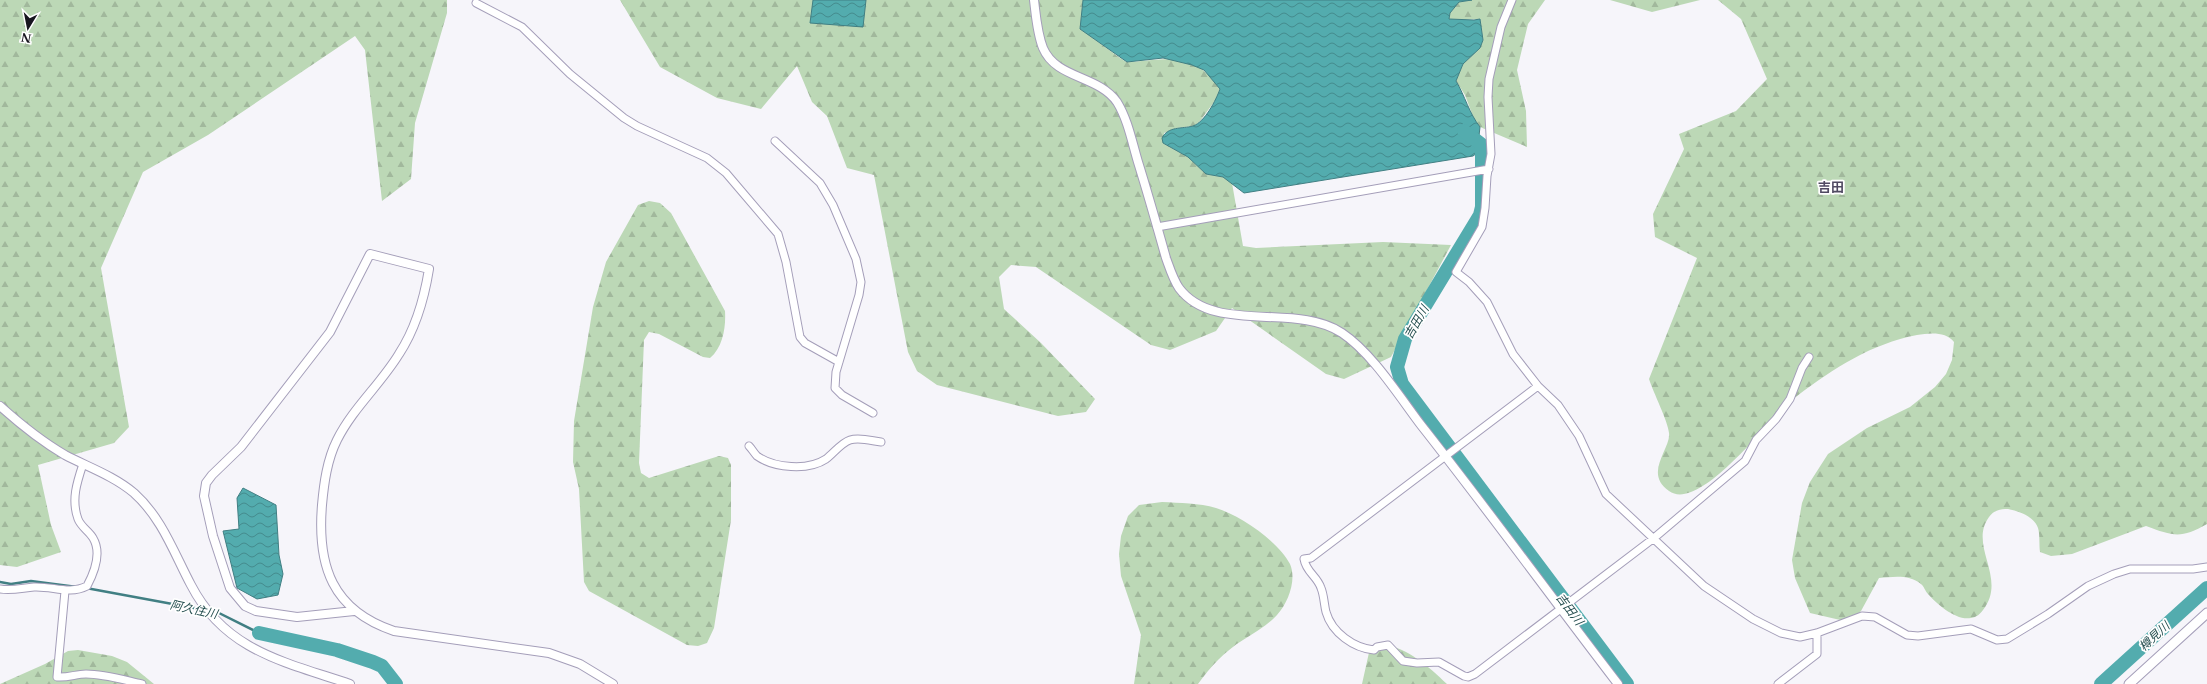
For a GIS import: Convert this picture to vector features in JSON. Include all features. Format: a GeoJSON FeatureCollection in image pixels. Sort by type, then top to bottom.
{"type":"FeatureCollection","features":[{"type":"Feature","properties":{"kind":"main road"},"geometry":{"type":"LineString","coordinates":[[2129,684],[2207,613]]}},
{"type":"Feature","properties":{"kind":"street"},"geometry":{"type":"LineString","coordinates":[[1034,0],[1040,39],[1047,56],[1062,68],[1103,88],[1111,94],[1121,109],[1130,132],[1172,274],[1180,289],[1192,301],[1205,309],[1312,321],[1334,328],[1359,346],[1447,457],[1618,684]]}},
{"type":"Feature","properties":{"kind":"street"},"geometry":{"type":"LineString","coordinates":[[1512,0],[1501,27],[1489,79],[1488,97],[1491,154],[1490,169],[1487,176],[1482,227],[1456,272],[1469,282],[1488,302],[1513,354],[1538,386],[1558,405],[1579,436],[1606,494],[1704,586],[1765,626],[1781,633],[1800,637],[1817,633],[1862,616],[1875,617],[1907,635],[1918,636],[1971,629],[1997,640],[2007,639],[2048,614],[2088,586],[2114,574],[2130,569],[2157,567],[2182,569],[2207,567]]}},
{"type":"Feature","properties":{"kind":"street"},"geometry":{"type":"LineString","coordinates":[[476,3],[522,27],[570,74],[624,118],[637,126],[707,158],[726,173],[778,234],[786,262],[800,337],[805,343],[839,362]]}},
{"type":"Feature","properties":{"kind":"street"},"geometry":{"type":"LineString","coordinates":[[775,141],[820,183],[833,205],[856,259],[861,282],[860,295],[836,372],[835,388],[842,395],[873,414]]}},
{"type":"Feature","properties":{"kind":"street"},"geometry":{"type":"LineString","coordinates":[[1157,227],[1490,169]]}},
{"type":"Feature","properties":{"kind":"street"},"geometry":{"type":"LineString","coordinates":[[354,611],[298,617],[256,611],[246,606],[230,588],[213,536],[204,496],[206,483],[212,475],[241,447],[330,332],[370,254],[429,269],[418,319],[406,342],[398,356],[350,416],[336,442],[329,460],[324,485],[321,543],[326,569],[338,592],[354,611],[369,621],[394,631],[549,653],[580,664],[614,684]]}},
{"type":"Feature","properties":{"kind":"street"},"geometry":{"type":"LineString","coordinates":[[1538,386],[1447,457],[1311,558],[1304,560],[1306,568],[1322,589],[1327,616],[1345,639],[1363,649],[1374,650],[1377,647],[1388,645],[1403,661],[1417,663],[1439,662],[1468,677],[1475,674],[1654,538],[1745,461],[1756,440],[1776,419],[1790,399],[1802,368],[1809,357]]}},
{"type":"Feature","properties":{"kind":"street"},"geometry":{"type":"LineString","coordinates":[[0,406],[37,437],[82,464],[120,482],[146,506],[161,525],[199,600],[212,618],[231,636],[264,655],[350,684]]}},
{"type":"Feature","properties":{"kind":"street"},"geometry":{"type":"LineString","coordinates":[[749,446],[757,456],[771,462],[796,467],[811,465],[824,460],[850,440],[859,439],[881,442]]}},
{"type":"Feature","properties":{"kind":"street"},"geometry":{"type":"LineString","coordinates":[[0,589],[10,591],[35,587],[65,592],[87,586],[94,571],[97,553],[93,538],[78,519],[76,511],[74,489],[82,464]]}},
{"type":"Feature","properties":{"kind":"street"},"geometry":{"type":"LineString","coordinates":[[65,592],[57,677],[68,678],[85,674],[117,678],[142,684]]}},
{"type":"Feature","properties":{"kind":"street"},"geometry":{"type":"LineString","coordinates":[[1778,684],[1816,654],[1817,633]]}},
{"type":"Feature","properties":{"kind":"green space"},"geometry":{"type":"Polygon","coordinates":[[[0,0],[447,0],[447,13],[415,123],[411,179],[382,201],[365,50],[355,36],[208,135],[143,172],[101,268],[129,427],[114,443],[38,465],[51,525],[61,552],[17,567],[0,565],[0,0]]]}},
{"type":"Feature","properties":{"kind":"green space"},"geometry":{"type":"Polygon","coordinates":[[[620,0],[1083,0],[1080,29],[1124,61],[1167,59],[1186,62],[1196,65],[1204,71],[1220,89],[1217,98],[1200,121],[1194,126],[1177,128],[1164,133],[1163,143],[1188,157],[1206,174],[1223,177],[1232,183],[1243,246],[1256,248],[1383,242],[1451,245],[1391,357],[1344,379],[1326,374],[1232,308],[1216,331],[1170,350],[1151,345],[1036,267],[1011,265],[999,277],[1004,309],[1041,343],[1095,399],[1086,412],[1058,416],[937,385],[917,371],[908,352],[874,175],[847,168],[827,116],[812,102],[797,66],[761,109],[717,98],[660,67],[620,0]]]}},
{"type":"Feature","properties":{"kind":"green space"},"geometry":{"type":"Polygon","coordinates":[[[1472,0],[1545,0],[1528,24],[1517,70],[1526,111],[1527,147],[1480,127],[1474,119],[1465,95],[1456,81],[1463,64],[1480,48],[1483,40],[1480,19],[1452,20],[1449,19],[1450,13],[1459,2],[1472,0]]]}},
{"type":"Feature","properties":{"kind":"green space"},"geometry":{"type":"Polygon","coordinates":[[[1610,0],[1700,0],[1652,12],[1610,0]]]}},
{"type":"Feature","properties":{"kind":"green space"},"geometry":{"type":"Polygon","coordinates":[[[1718,0],[2207,0],[2207,524],[2183,534],[2170,534],[2146,526],[2072,554],[2051,556],[2040,552],[2039,530],[2033,520],[2016,511],[2008,509],[1995,511],[1989,517],[1984,528],[1983,539],[1984,551],[1992,586],[1990,598],[1983,610],[1977,616],[1971,618],[1959,617],[1947,611],[1927,593],[1921,584],[1906,577],[1879,578],[1861,611],[1849,622],[1810,613],[1795,578],[1792,560],[1802,503],[1810,482],[1828,454],[1867,428],[1910,407],[1935,387],[1946,374],[1952,360],[1954,342],[1951,338],[1942,334],[1917,335],[1884,344],[1839,367],[1797,396],[1717,476],[1699,488],[1683,494],[1669,491],[1662,484],[1658,477],[1658,469],[1669,439],[1669,433],[1666,421],[1649,379],[1697,258],[1655,237],[1653,214],[1684,149],[1679,134],[1736,111],[1767,79],[1741,19],[1718,0]]]}},
{"type":"Feature","properties":{"kind":"green space"},"geometry":{"type":"Polygon","coordinates":[[[649,201],[660,203],[671,213],[725,311],[725,324],[721,343],[710,358],[703,357],[659,334],[649,332],[644,340],[639,463],[641,473],[649,478],[719,456],[728,458],[731,465],[731,520],[714,628],[707,643],[698,646],[687,645],[589,591],[584,582],[579,489],[573,462],[574,421],[593,307],[606,262],[638,205],[649,201]]]}},
{"type":"Feature","properties":{"kind":"green space"},"geometry":{"type":"Polygon","coordinates":[[[1162,502],[1210,506],[1236,517],[1258,530],[1268,538],[1285,556],[1292,570],[1292,584],[1288,598],[1277,615],[1265,626],[1236,644],[1224,654],[1198,684],[1134,684],[1141,635],[1121,576],[1119,554],[1121,536],[1128,516],[1139,505],[1162,502]]]}},
{"type":"Feature","properties":{"kind":"green space"},"geometry":{"type":"Polygon","coordinates":[[[1383,644],[1392,646],[1418,659],[1447,684],[1362,684],[1370,648],[1383,644]]]}},
{"type":"Feature","properties":{"kind":"green space"},"geometry":{"type":"Polygon","coordinates":[[[78,650],[112,656],[127,662],[154,684],[0,684],[45,664],[68,651],[78,650]]]}},
{"type":"Feature","properties":{"kind":"water"},"geometry":{"type":"Polygon","coordinates":[[[813,0],[866,0],[863,27],[810,23],[813,0]]]}},
{"type":"Feature","properties":{"kind":"water"},"geometry":{"type":"Polygon","coordinates":[[[1083,0],[1472,0],[1459,2],[1450,13],[1449,19],[1480,19],[1483,40],[1480,48],[1463,64],[1456,81],[1480,127],[1477,153],[1473,156],[1244,193],[1223,177],[1206,174],[1188,157],[1163,143],[1162,138],[1168,131],[1193,126],[1202,120],[1213,104],[1220,89],[1204,70],[1192,65],[1163,58],[1127,62],[1080,29],[1083,0]]]}},
{"type":"Feature","properties":{"kind":"water"},"geometry":{"type":"Polygon","coordinates":[[[243,488],[276,505],[279,555],[283,574],[278,595],[257,599],[237,588],[223,531],[239,529],[237,498],[243,488]]]}},
{"type":"Feature","properties":{"kind":"waterway","name":"吉田川"},"geometry":{"type":"LineString","coordinates":[[1464,131],[1482,145],[1482,207],[1480,215],[1405,339],[1397,367],[1402,384],[1627,684]]}},
{"type":"Feature","properties":{"kind":"waterway","name":"阿久住川"},"geometry":{"type":"LineString","coordinates":[[0,582],[11,584],[31,581],[77,587]]}},
{"type":"Feature","properties":{"kind":"waterway","name":"阿久住川"},"geometry":{"type":"LineString","coordinates":[[86,588],[205,610]]}},
{"type":"Feature","properties":{"kind":"waterway","name":"樽見川"},"geometry":{"type":"LineString","coordinates":[[2101,684],[2207,588]]}},
{"type":"Feature","properties":{"kind":"waterway","name":"阿久住川"},"geometry":{"type":"LineString","coordinates":[[212,611],[217,612],[259,633]]}},
{"type":"Feature","properties":{"kind":"waterway","name":"阿久住川"},"geometry":{"type":"LineString","coordinates":[[259,633],[337,650],[373,662],[382,666],[396,684]]}},
{"type":"Feature","properties":{"kind":"district","name":"吉田"},"geometry":{"type":"Point","coordinates":[1831,187]}}]}
